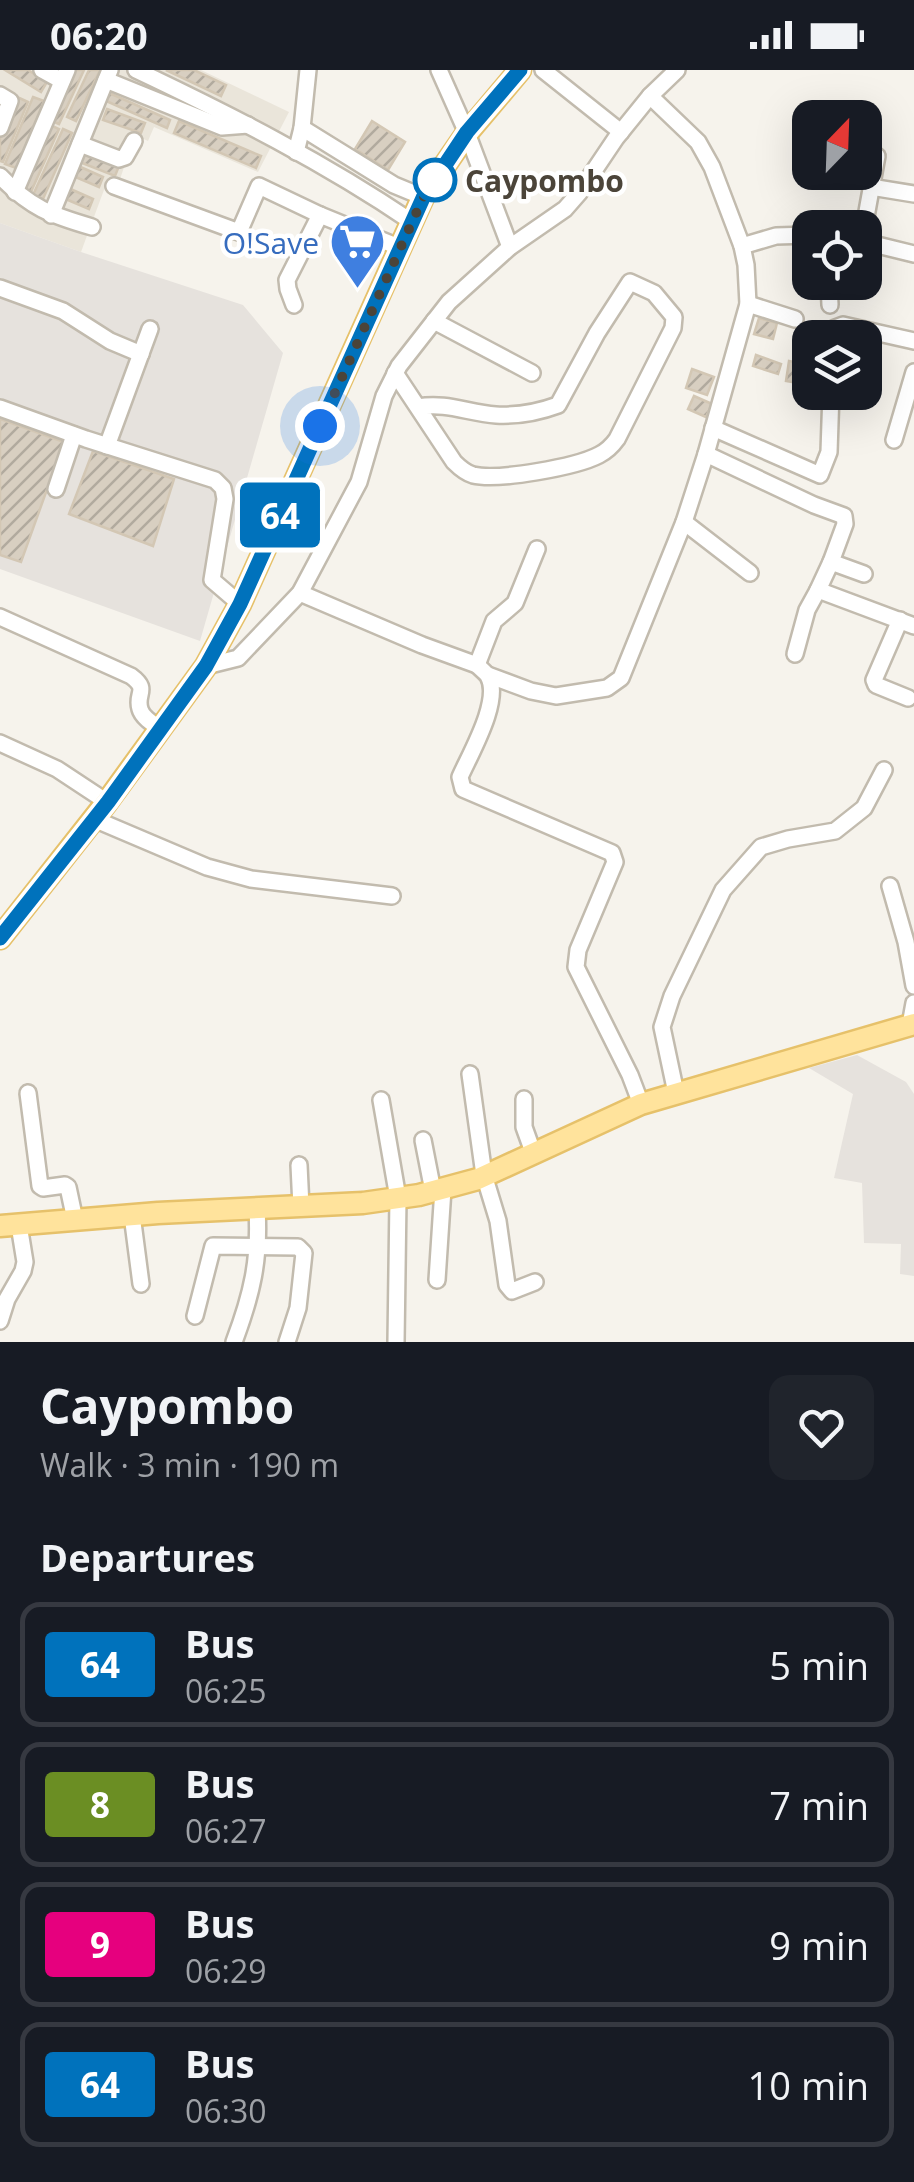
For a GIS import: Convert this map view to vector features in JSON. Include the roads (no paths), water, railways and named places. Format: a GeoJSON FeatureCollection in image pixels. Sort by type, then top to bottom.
{"type":"FeatureCollection","features":[{"type":"Feature","properties":{"kind":"main road"},"geometry":{"type":"LineString","coordinates":[[0,938],[108,802],[206,666],[240,604],[423,198],[467,132],[520,70]]}},
{"type":"Feature","properties":{"kind":"main road"},"geometry":{"type":"LineString","coordinates":[[10,1225],[132,1214],[363,1203],[438,1190],[484,1175],[641,1104],[912,1024]]}},
{"type":"Feature","properties":{"kind":"street"},"geometry":{"type":"LineString","coordinates":[[15,192],[64,76],[42,70]]}},
{"type":"Feature","properties":{"kind":"street"},"geometry":{"type":"LineString","coordinates":[[136,70],[248,125],[361,188],[412,222]]}},
{"type":"Feature","properties":{"kind":"street"},"geometry":{"type":"LineString","coordinates":[[296,152],[308,70]]}},
{"type":"Feature","properties":{"kind":"street"},"geometry":{"type":"LineString","coordinates":[[438,70],[467,132],[510,247]]}},
{"type":"Feature","properties":{"kind":"street"},"geometry":{"type":"LineString","coordinates":[[544,70],[621,132]]}},
{"type":"Feature","properties":{"kind":"street"},"geometry":{"type":"LineString","coordinates":[[206,666],[238,658],[300,593],[359,482],[378,414],[395,373],[449,302],[510,247],[565,209],[650,96],[677,70]]}},
{"type":"Feature","properties":{"kind":"street"},"geometry":{"type":"LineString","coordinates":[[51,215],[108,75],[222,128],[248,125]]}},
{"type":"Feature","properties":{"kind":"street"},"geometry":{"type":"LineString","coordinates":[[0,95],[10,101],[0,128]]}},
{"type":"Feature","properties":{"kind":"street"},"geometry":{"type":"LineString","coordinates":[[300,593],[531,691],[556,696],[608,688],[620,678],[684,522],[748,304],[742,246],[712,167],[698,142],[650,96]]}},
{"type":"Feature","properties":{"kind":"street"},"geometry":{"type":"LineString","coordinates":[[302,128],[423,198]]}},
{"type":"Feature","properties":{"kind":"street"},"geometry":{"type":"LineString","coordinates":[[80,144],[120,159],[126,158],[134,141]]}},
{"type":"Feature","properties":{"kind":"street"},"geometry":{"type":"LineString","coordinates":[[0,176],[15,192],[51,215],[92,228]]}},
{"type":"Feature","properties":{"kind":"street"},"geometry":{"type":"LineString","coordinates":[[114,186],[239,232],[259,186],[401,248]]}},
{"type":"Feature","properties":{"kind":"street"},"geometry":{"type":"LineString","coordinates":[[882,189],[914,194]]}},
{"type":"Feature","properties":{"kind":"street"},"geometry":{"type":"LineString","coordinates":[[294,305],[288,280],[320,214]]}},
{"type":"Feature","properties":{"kind":"street"},"geometry":{"type":"LineString","coordinates":[[742,246],[792,236]]}},
{"type":"Feature","properties":{"kind":"street"},"geometry":{"type":"LineString","coordinates":[[882,246],[914,254]]}},
{"type":"Feature","properties":{"kind":"street"},"geometry":{"type":"LineString","coordinates":[[395,373],[454,462],[462,470],[473,475],[515,475],[570,465],[595,457],[617,439],[673,328],[674,318],[654,293],[630,282],[558,404],[500,416],[438,405],[418,407]]}},
{"type":"Feature","properties":{"kind":"street"},"geometry":{"type":"LineString","coordinates":[[0,288],[63,311],[102,337],[141,354]]}},
{"type":"Feature","properties":{"kind":"street"},"geometry":{"type":"LineString","coordinates":[[830,300],[830,305]]}},
{"type":"Feature","properties":{"kind":"street"},"geometry":{"type":"LineString","coordinates":[[748,304],[795,319]]}},
{"type":"Feature","properties":{"kind":"street"},"geometry":{"type":"LineString","coordinates":[[434,321],[532,373]]}},
{"type":"Feature","properties":{"kind":"street"},"geometry":{"type":"LineString","coordinates":[[107,446],[150,329]]}},
{"type":"Feature","properties":{"kind":"street"},"geometry":{"type":"LineString","coordinates":[[882,334],[914,341]]}},
{"type":"Feature","properties":{"kind":"street"},"geometry":{"type":"LineString","coordinates":[[894,440],[914,372]]}},
{"type":"Feature","properties":{"kind":"street"},"geometry":{"type":"LineString","coordinates":[[0,408],[214,480],[223,488],[225,499],[212,580],[240,604]]}},
{"type":"Feature","properties":{"kind":"street"},"geometry":{"type":"LineString","coordinates":[[713,428],[820,476],[830,452],[831,410]]}},
{"type":"Feature","properties":{"kind":"street"},"geometry":{"type":"LineString","coordinates":[[56,488],[74,435]]}},
{"type":"Feature","properties":{"kind":"street"},"geometry":{"type":"LineString","coordinates":[[706,454],[814,506],[844,516],[845,524],[830,562],[806,610],[796,654]]}},
{"type":"Feature","properties":{"kind":"street"},"geometry":{"type":"LineString","coordinates":[[684,522],[750,573]]}},
{"type":"Feature","properties":{"kind":"street"},"geometry":{"type":"LineString","coordinates":[[537,549],[515,603],[494,620],[482,670],[492,688],[490,702],[460,783],[463,789],[615,857],[578,950],[576,967],[641,1104]]}},
{"type":"Feature","properties":{"kind":"street"},"geometry":{"type":"LineString","coordinates":[[830,562],[864,574]]}},
{"type":"Feature","properties":{"kind":"street"},"geometry":{"type":"LineString","coordinates":[[818,590],[907,623],[874,680],[876,685],[908,698]]}},
{"type":"Feature","properties":{"kind":"street"},"geometry":{"type":"LineString","coordinates":[[0,617],[140,682],[140,711],[160,728]]}},
{"type":"Feature","properties":{"kind":"street"},"geometry":{"type":"LineString","coordinates":[[0,743],[57,769],[108,802]]}},
{"type":"Feature","properties":{"kind":"street"},"geometry":{"type":"LineString","coordinates":[[676,1093],[662,1027],[672,996],[723,890],[761,848],[834,831],[864,808],[884,770]]}},
{"type":"Feature","properties":{"kind":"street"},"geometry":{"type":"LineString","coordinates":[[94,819],[207,867],[251,879],[392,896]]}},
{"type":"Feature","properties":{"kind":"street"},"geometry":{"type":"LineString","coordinates":[[890,886],[914,986]]}},
{"type":"Feature","properties":{"kind":"street"},"geometry":{"type":"LineString","coordinates":[[912,1024],[914,1003]]}},
{"type":"Feature","properties":{"kind":"street"},"geometry":{"type":"LineString","coordinates":[[470,1074],[484,1175],[498,1221],[507,1285],[512,1291],[535,1282]]}},
{"type":"Feature","properties":{"kind":"street"},"geometry":{"type":"LineString","coordinates":[[28,1093],[40,1186],[65,1184],[75,1220]]}},
{"type":"Feature","properties":{"kind":"street"},"geometry":{"type":"LineString","coordinates":[[524,1099],[524,1127],[533,1152]]}},
{"type":"Feature","properties":{"kind":"street"},"geometry":{"type":"LineString","coordinates":[[380,1100],[398,1198],[396,1342]]}},
{"type":"Feature","properties":{"kind":"street"},"geometry":{"type":"LineString","coordinates":[[423,1140],[438,1190],[437,1280]]}},
{"type":"Feature","properties":{"kind":"street"},"geometry":{"type":"LineString","coordinates":[[299,1164],[302,1207]]}},
{"type":"Feature","properties":{"kind":"street"},"geometry":{"type":"LineString","coordinates":[[234,1342],[252,1291],[258,1247],[257,1209]]}},
{"type":"Feature","properties":{"kind":"street"},"geometry":{"type":"LineString","coordinates":[[132,1214],[141,1284]]}},
{"type":"Feature","properties":{"kind":"street"},"geometry":{"type":"LineString","coordinates":[[0,1321],[4,1300],[25,1262],[10,1225]]}},
{"type":"Feature","properties":{"kind":"street"},"geometry":{"type":"LineString","coordinates":[[195,1316],[213,1246],[298,1247],[304,1253],[298,1308],[287,1342]]}},
{"type":"Feature","properties":{"kind":"place","name":"Caypombo"},"geometry":{"type":"Point","coordinates":[435,180]}},
{"type":"Feature","properties":{"kind":"place","name":"O!Save"},"geometry":{"type":"Point","coordinates":[358,291]}}]}
